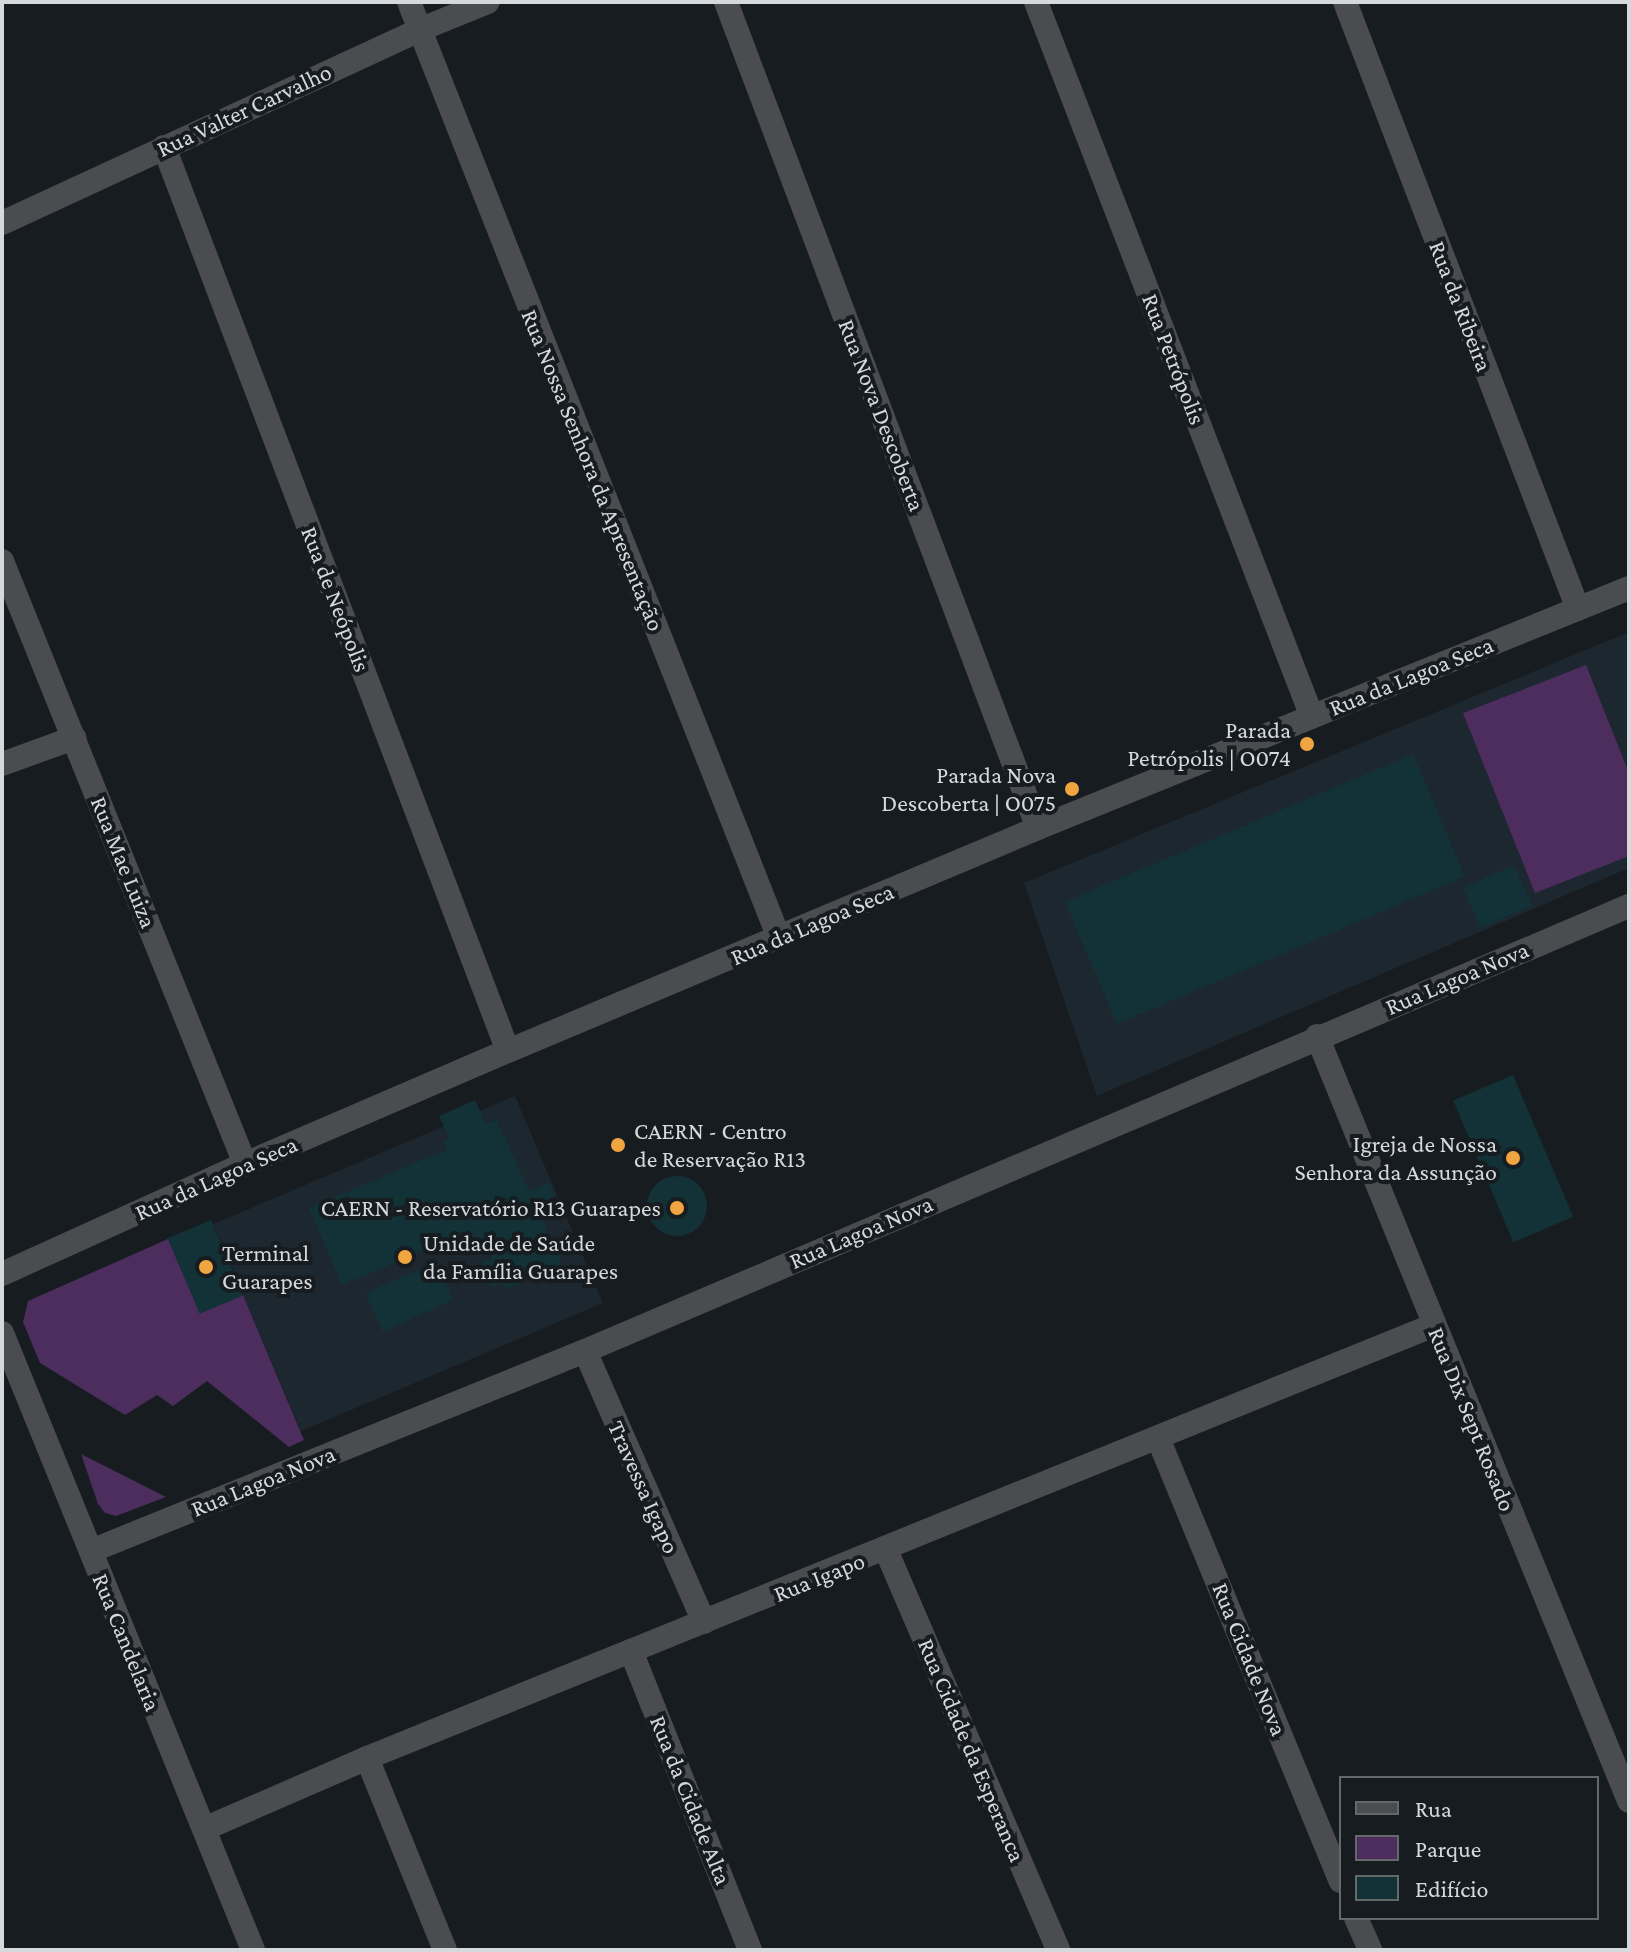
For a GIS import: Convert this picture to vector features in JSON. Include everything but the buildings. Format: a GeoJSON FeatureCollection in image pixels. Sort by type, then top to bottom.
{"type":"FeatureCollection","features":[{"type":"Feature","properties":{"kind":"street","name":"Rua Nossa Senhora da Apresentação"},"geometry":{"type":"LineString","coordinates":[[409,2],[779,938]]}},
{"type":"Feature","properties":{"kind":"street","name":"Rua Valter Carvalho"},"geometry":{"type":"LineString","coordinates":[[2,223],[419,30],[488,2]]}},
{"type":"Feature","properties":{"kind":"street","name":"Rua Nova Descoberta"},"geometry":{"type":"LineString","coordinates":[[726,2],[1038,828]]}},
{"type":"Feature","properties":{"kind":"street","name":"Rua Petrópolis"},"geometry":{"type":"LineString","coordinates":[[1036,2],[1312,717]]}},
{"type":"Feature","properties":{"kind":"street","name":"Rua da Ribeira"},"geometry":{"type":"LineString","coordinates":[[1345,2],[1578,609]]}},
{"type":"Feature","properties":{"kind":"street","name":"Rua de Neópolis"},"geometry":{"type":"LineString","coordinates":[[164,147],[508,1051]]}},
{"type":"Feature","properties":{"kind":"street","name":"Rua Mae Luiza"},"geometry":{"type":"LineString","coordinates":[[2,561],[245,1164]]}},
{"type":"Feature","properties":{"kind":"street","name":"Rua da Lagoa Seca"},"geometry":{"type":"LineString","coordinates":[[2,1274],[245,1164],[508,1051],[1038,828],[1629,588]]}},
{"type":"Feature","properties":{"kind":"street"},"geometry":{"type":"LineString","coordinates":[[2,764],[74,738]]}},
{"type":"Feature","properties":{"kind":"street","name":"Rua Lagoa Nova"},"geometry":{"type":"LineString","coordinates":[[91,1551],[585,1351],[1317,1036],[1629,906]]}},
{"type":"Feature","properties":{"kind":"street","name":"Rua Dix Sept Rosado"},"geometry":{"type":"LineString","coordinates":[[1317,1036],[1629,1801]]}},
{"type":"Feature","properties":{"kind":"street","name":"Rua Igapo"},"geometry":{"type":"LineString","coordinates":[[204,1829],[367,1758],[886,1550],[1434,1325]]}},
{"type":"Feature","properties":{"kind":"street","name":"Rua Candelaria"},"geometry":{"type":"LineString","coordinates":[[2,1333],[253,1950]]}},
{"type":"Feature","properties":{"kind":"street","name":"Travessa Igapo"},"geometry":{"type":"LineString","coordinates":[[585,1351],[704,1622]]}},
{"type":"Feature","properties":{"kind":"street","name":"Rua Cidade Nova"},"geometry":{"type":"LineString","coordinates":[[1158,1438],[1339,1876]]}},
{"type":"Feature","properties":{"kind":"street","name":"Rua Cidade da Esperanca"},"geometry":{"type":"LineString","coordinates":[[886,1550],[1058,1950]]}},
{"type":"Feature","properties":{"kind":"street","name":"Rua da Cidade Alta"},"geometry":{"type":"LineString","coordinates":[[631,1651],[750,1950]]}},
{"type":"Feature","properties":{"kind":"street"},"geometry":{"type":"LineString","coordinates":[[367,1758],[445,1950]]}},
{"type":"Feature","properties":{"kind":"street"},"geometry":{"type":"LineString","coordinates":[[1357,1920],[1370,1950]]}},
{"type":"Feature","properties":{"kind":"shaded area"},"geometry":{"type":"Polygon","coordinates":[[[1629,632],[1629,868],[1097,1096],[1024,883],[1629,632]]]}},
{"type":"Feature","properties":{"kind":"shaded area","name":"Unidade de Saúde da Família Guarapes"},"geometry":{"type":"Polygon","coordinates":[[[515,1096],[603,1303],[301,1431],[213,1224],[515,1096]]]}},
{"type":"Feature","properties":{"kind":"green space"},"geometry":{"type":"Polygon","coordinates":[[[1586,665],[1629,773],[1629,856],[1535,893],[1463,713],[1586,665]]]}},
{"type":"Feature","properties":{"kind":"green space"},"geometry":{"type":"Polygon","coordinates":[[[168,1239],[200,1313],[243,1295],[304,1440],[289,1447],[207,1381],[173,1406],[157,1395],[125,1415],[40,1363],[23,1322],[28,1301],[168,1239]]]}},
{"type":"Feature","properties":{"kind":"green space"},"geometry":{"type":"Polygon","coordinates":[[[81,1454],[166,1497],[116,1516],[105,1513],[98,1504],[81,1454]]]}},
{"type":"Feature","properties":{"kind":"place","name":"Parada Petrópolis | O074"},"geometry":{"type":"Point","coordinates":[1307,744]}},
{"type":"Feature","properties":{"kind":"place","name":"Parada Nova Descoberta | O075"},"geometry":{"type":"Point","coordinates":[1072,789]}},
{"type":"Feature","properties":{"kind":"place","name":"CAERN - Centro de Reservação R13"},"geometry":{"type":"Point","coordinates":[618,1145]}},
{"type":"Feature","properties":{"kind":"place","name":"Igreja de Nossa Senhora da Assunção"},"geometry":{"type":"Point","coordinates":[1513,1158]}},
{"type":"Feature","properties":{"kind":"place","name":"CAERN - Reservatório R13 Guarapes"},"geometry":{"type":"Point","coordinates":[677,1208]}},
{"type":"Feature","properties":{"kind":"place","name":"Unidade de Saúde da Família Guarapes"},"geometry":{"type":"Point","coordinates":[405,1257]}},
{"type":"Feature","properties":{"kind":"place","name":"Terminal Guarapes"},"geometry":{"type":"Point","coordinates":[206,1267]}}]}
